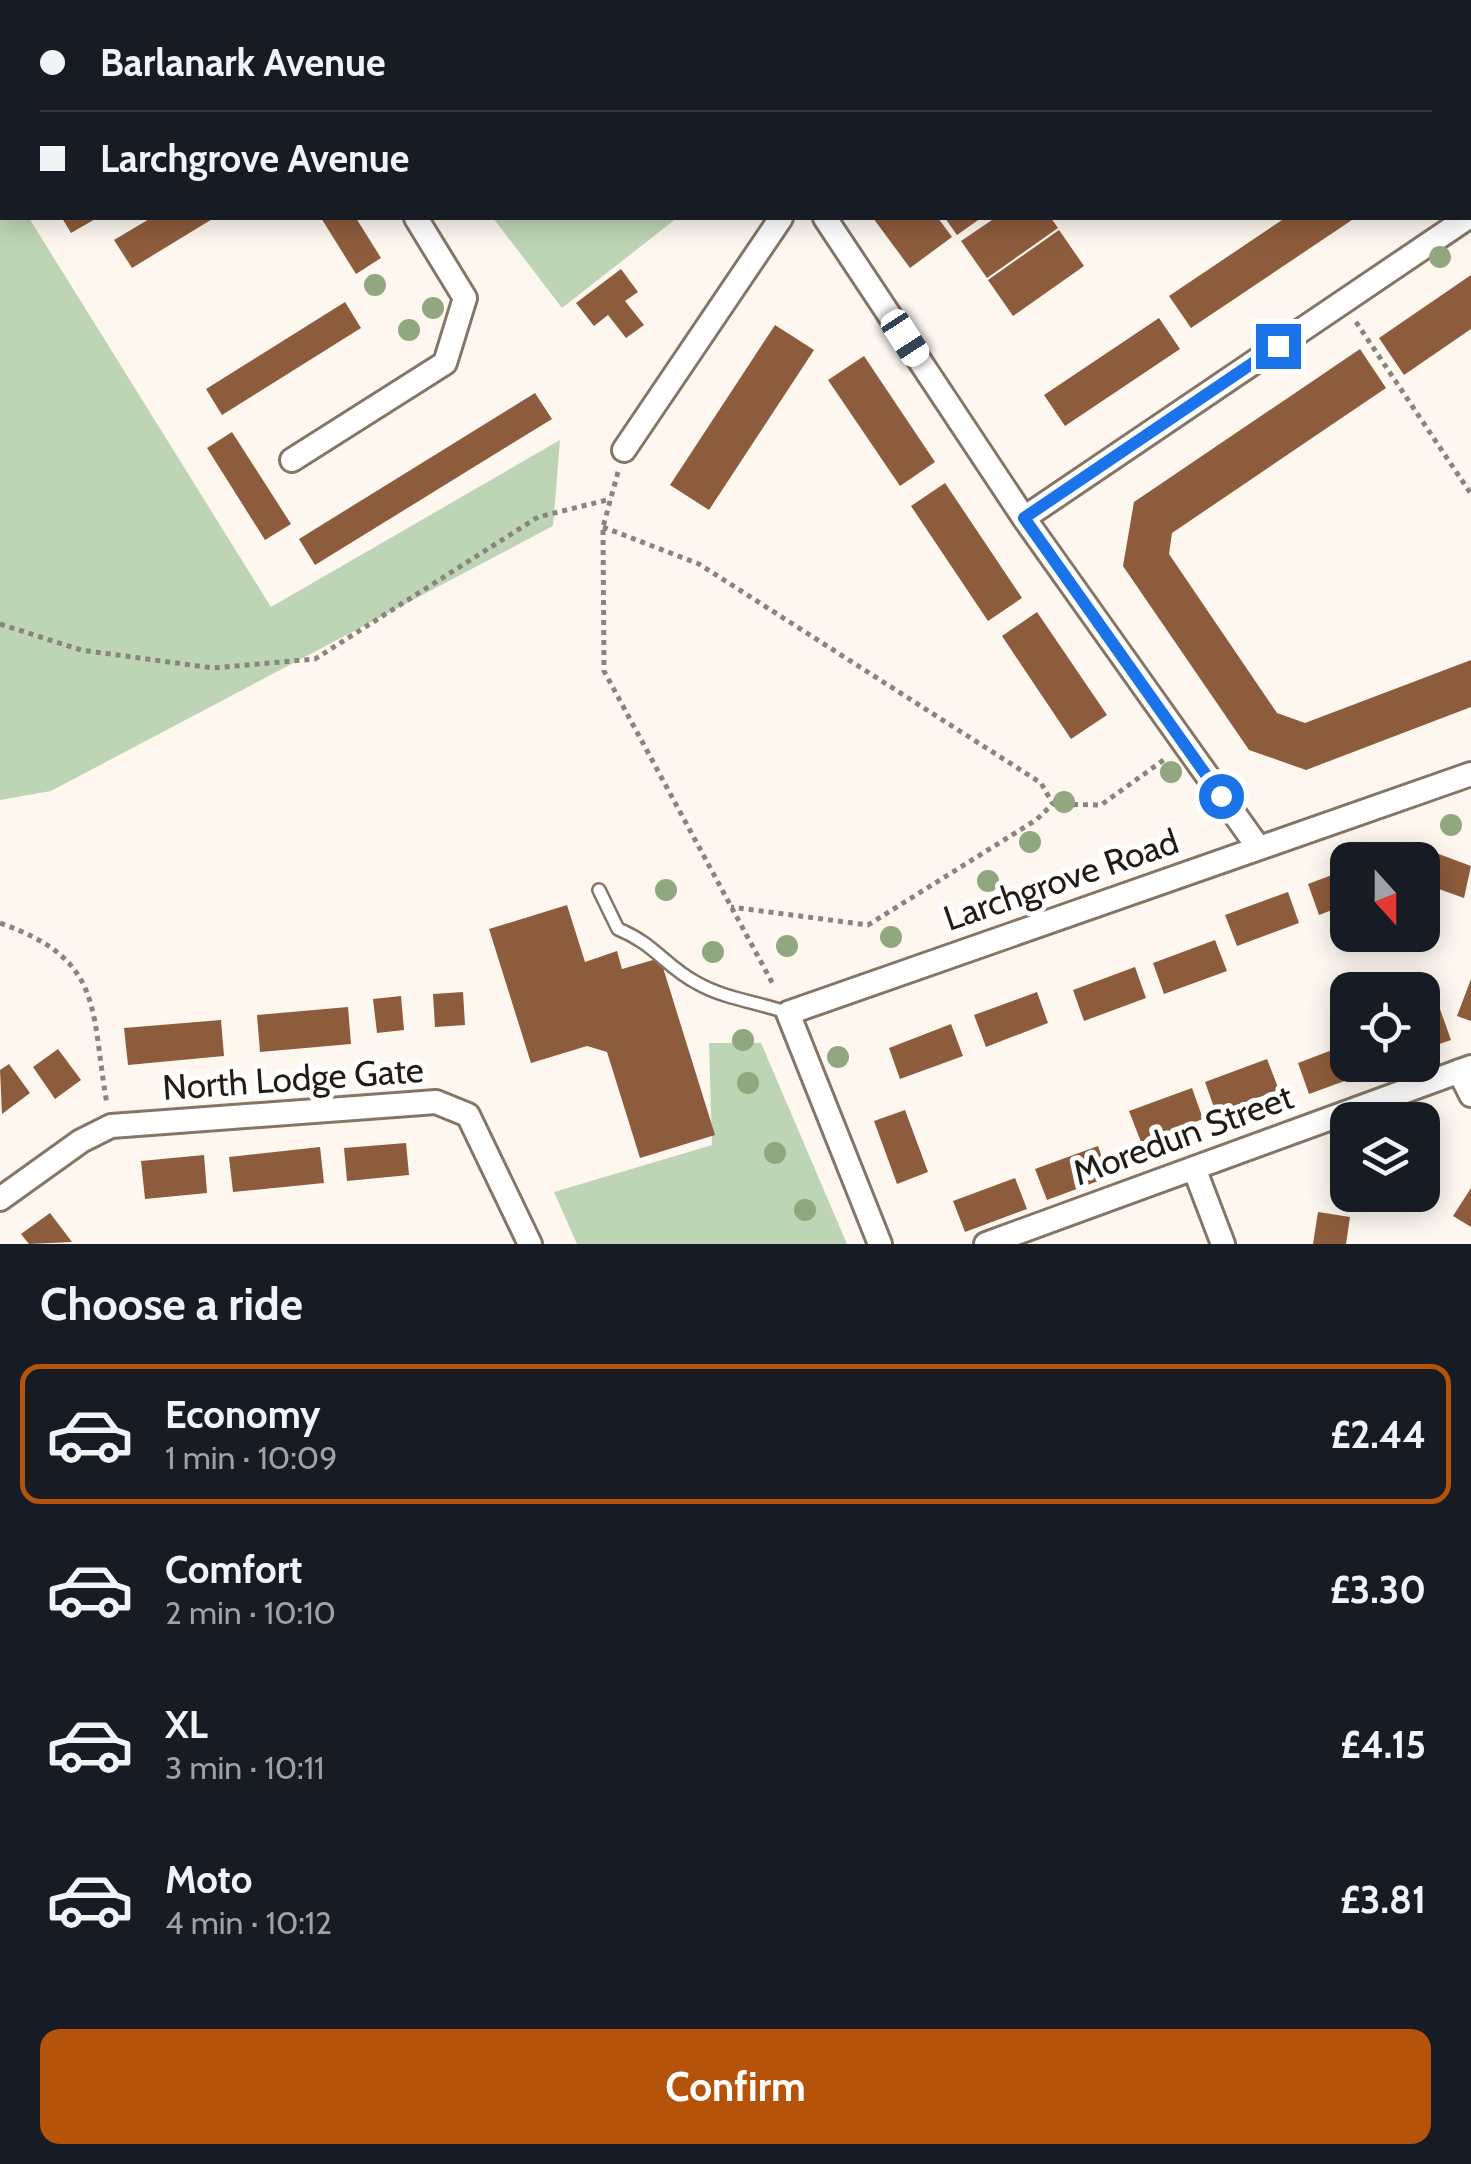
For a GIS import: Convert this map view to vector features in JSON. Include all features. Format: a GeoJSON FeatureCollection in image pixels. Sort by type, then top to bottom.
{"type":"FeatureCollection","features":[{"type":"Feature","properties":{"kind":"street"},"geometry":{"type":"LineString","coordinates":[[292,460],[446,363],[466,298],[417,220]]}},
{"type":"Feature","properties":{"kind":"street"},"geometry":{"type":"LineString","coordinates":[[624,450],[780,220]]}},
{"type":"Feature","properties":{"kind":"street"},"geometry":{"type":"LineString","coordinates":[[826,220],[1024,518],[1258,848]]}},
{"type":"Feature","properties":{"kind":"street"},"geometry":{"type":"LineString","coordinates":[[1024,518],[1463,220]]}},
{"type":"Feature","properties":{"kind":"street","name":"Larchgrove Road"},"geometry":{"type":"LineString","coordinates":[[788,1013],[1471,774]]}},
{"type":"Feature","properties":{"kind":"street"},"geometry":{"type":"LineString","coordinates":[[788,1013],[880,1244]]}},
{"type":"Feature","properties":{"kind":"street","name":"Moredun Street"},"geometry":{"type":"LineString","coordinates":[[986,1244],[1465,1069],[1471,1095]]}},
{"type":"Feature","properties":{"kind":"street","name":"North Lodge Gate"},"geometry":{"type":"LineString","coordinates":[[0,1199],[81,1141],[111,1126],[436,1102],[468,1115],[530,1244]]}},
{"type":"Feature","properties":{"kind":"street"},"geometry":{"type":"LineString","coordinates":[[1194,1168],[1223,1244]]}},
{"type":"Feature","properties":{"kind":"lane"},"geometry":{"type":"LineString","coordinates":[[600,890],[618,929],[644,939],[693,982],[727,997],[752,1000],[788,1013]]}},
{"type":"Feature","properties":{"kind":"path"},"geometry":{"type":"LineString","coordinates":[[1342,302],[1471,494]]}},
{"type":"Feature","properties":{"kind":"path"},"geometry":{"type":"LineString","coordinates":[[624,450],[603,527],[604,671],[788,1013]]}},
{"type":"Feature","properties":{"kind":"path"},"geometry":{"type":"LineString","coordinates":[[0,624],[81,650],[213,668],[315,659],[538,517],[611,500]]}},
{"type":"Feature","properties":{"kind":"path"},"geometry":{"type":"LineString","coordinates":[[603,527],[699,564],[1041,783],[1053,804]]}},
{"type":"Feature","properties":{"kind":"path"},"geometry":{"type":"LineString","coordinates":[[731,907],[868,925],[1036,820],[1053,804],[1101,804],[1185,746]]}},
{"type":"Feature","properties":{"kind":"path"},"geometry":{"type":"LineString","coordinates":[[0,923],[66,955],[86,980],[111,1126]]}},
{"type":"Feature","properties":{"kind":"green space"},"geometry":{"type":"Polygon","coordinates":[[[0,220],[30,220],[271,607],[560,440],[553,526],[51,791],[0,800],[0,220]]]}},
{"type":"Feature","properties":{"kind":"green space"},"geometry":{"type":"Polygon","coordinates":[[[495,220],[674,220],[562,308],[495,220]]]}},
{"type":"Feature","properties":{"kind":"green space"},"geometry":{"type":"Polygon","coordinates":[[[709,1043],[761,1043],[847,1244],[577,1244],[554,1192],[712,1145],[709,1043]]]}},
{"type":"Feature","properties":{"kind":"building"},"geometry":{"type":"Polygon","coordinates":[[[63,220],[94,220],[71,233],[63,220]]]}},
{"type":"Feature","properties":{"kind":"building"},"geometry":{"type":"Polygon","coordinates":[[[148,220],[211,220],[132,268],[114,240],[148,220]]]}},
{"type":"Feature","properties":{"kind":"building"},"geometry":{"type":"Polygon","coordinates":[[[322,220],[357,220],[381,258],[356,274],[322,220]]]}},
{"type":"Feature","properties":{"kind":"building"},"geometry":{"type":"Polygon","coordinates":[[[874,220],[939,220],[952,237],[910,268],[874,220]]]}},
{"type":"Feature","properties":{"kind":"building"},"geometry":{"type":"Polygon","coordinates":[[[946,220],[978,220],[957,235],[946,220]]]}},
{"type":"Feature","properties":{"kind":"building"},"geometry":{"type":"Polygon","coordinates":[[[992,220],[1052,220],[1058,228],[987,278],[961,241],[992,220]]]}},
{"type":"Feature","properties":{"kind":"building"},"geometry":{"type":"Polygon","coordinates":[[[1282,220],[1352,220],[1191,328],[1169,296],[1282,220]]]}},
{"type":"Feature","properties":{"kind":"building"},"geometry":{"type":"Polygon","coordinates":[[[1059,230],[1084,266],[1013,316],[988,280],[1059,230]]]}},
{"type":"Feature","properties":{"kind":"building"},"geometry":{"type":"Polygon","coordinates":[[[621,269],[638,292],[625,301],[644,325],[626,338],[608,315],[594,326],[576,303],[621,269]]]}},
{"type":"Feature","properties":{"kind":"building"},"geometry":{"type":"Polygon","coordinates":[[[1471,275],[1471,329],[1404,375],[1379,338],[1471,275]]]}},
{"type":"Feature","properties":{"kind":"building"},"geometry":{"type":"Polygon","coordinates":[[[345,302],[361,328],[222,415],[206,389],[345,302]]]}},
{"type":"Feature","properties":{"kind":"building"},"geometry":{"type":"Polygon","coordinates":[[[1159,318],[1180,349],[1065,426],[1044,395],[1159,318]]]}},
{"type":"Feature","properties":{"kind":"building"},"geometry":{"type":"Polygon","coordinates":[[[775,325],[814,350],[709,510],[670,485],[775,325]]]}},
{"type":"Feature","properties":{"kind":"building"},"geometry":{"type":"Polygon","coordinates":[[[1360,349],[1386,388],[1172,533],[1169,554],[1277,713],[1305,723],[1471,660],[1471,707],[1306,770],[1249,750],[1123,566],[1134,502],[1360,349]]]}},
{"type":"Feature","properties":{"kind":"building"},"geometry":{"type":"Polygon","coordinates":[[[864,356],[935,462],[900,486],[828,380],[864,356]]]}},
{"type":"Feature","properties":{"kind":"building"},"geometry":{"type":"Polygon","coordinates":[[[535,393],[552,419],[315,565],[299,539],[535,393]]]}},
{"type":"Feature","properties":{"kind":"building"},"geometry":{"type":"Polygon","coordinates":[[[232,432],[291,524],[265,540],[207,448],[232,432]]]}},
{"type":"Feature","properties":{"kind":"building"},"geometry":{"type":"Polygon","coordinates":[[[945,483],[1022,598],[988,621],[911,506],[945,483]]]}},
{"type":"Feature","properties":{"kind":"building"},"geometry":{"type":"Polygon","coordinates":[[[1037,612],[1107,715],[1071,739],[1002,636],[1037,612]]]}},
{"type":"Feature","properties":{"kind":"building"},"geometry":{"type":"Polygon","coordinates":[[[1440,854],[1471,866],[1464,898],[1440,889],[1440,854]]]}},
{"type":"Feature","properties":{"kind":"building"},"geometry":{"type":"Polygon","coordinates":[[[1330,876],[1330,911],[1319,915],[1308,884],[1330,876]]]}},
{"type":"Feature","properties":{"kind":"building"},"geometry":{"type":"Polygon","coordinates":[[[1288,892],[1299,923],[1237,946],[1225,915],[1288,892]]]}},
{"type":"Feature","properties":{"kind":"building"},"geometry":{"type":"Polygon","coordinates":[[[567,905],[585,962],[617,951],[622,969],[660,958],[715,1135],[640,1158],[607,1052],[587,1046],[531,1063],[489,929],[567,905]]]}},
{"type":"Feature","properties":{"kind":"building"},"geometry":{"type":"Polygon","coordinates":[[[1215,940],[1227,971],[1164,994],[1153,963],[1215,940]]]}},
{"type":"Feature","properties":{"kind":"building"},"geometry":{"type":"Polygon","coordinates":[[[1135,967],[1146,998],[1084,1021],[1073,990],[1135,967]]]}},
{"type":"Feature","properties":{"kind":"building"},"geometry":{"type":"Polygon","coordinates":[[[1471,979],[1471,1021],[1457,1016],[1471,979]]]}},
{"type":"Feature","properties":{"kind":"building"},"geometry":{"type":"Polygon","coordinates":[[[463,992],[465,1025],[435,1027],[433,994],[463,992]]]}},
{"type":"Feature","properties":{"kind":"building"},"geometry":{"type":"Polygon","coordinates":[[[1037,992],[1048,1023],[986,1047],[974,1015],[1037,992]]]}},
{"type":"Feature","properties":{"kind":"building"},"geometry":{"type":"Polygon","coordinates":[[[401,996],[404,1030],[377,1033],[373,999],[401,996]]]}},
{"type":"Feature","properties":{"kind":"building"},"geometry":{"type":"Polygon","coordinates":[[[348,1007],[351,1044],[260,1052],[257,1015],[348,1007]]]}},
{"type":"Feature","properties":{"kind":"building"},"geometry":{"type":"Polygon","coordinates":[[[1440,1009],[1451,1040],[1440,1044],[1440,1009]]]}},
{"type":"Feature","properties":{"kind":"building"},"geometry":{"type":"Polygon","coordinates":[[[221,1020],[224,1056],[128,1065],[124,1028],[221,1020]]]}},
{"type":"Feature","properties":{"kind":"building"},"geometry":{"type":"Polygon","coordinates":[[[951,1024],[963,1056],[900,1079],[889,1048],[951,1024]]]}},
{"type":"Feature","properties":{"kind":"building"},"geometry":{"type":"Polygon","coordinates":[[[58,1049],[81,1080],[55,1099],[33,1067],[58,1049]]]}},
{"type":"Feature","properties":{"kind":"building"},"geometry":{"type":"Polygon","coordinates":[[[1330,1051],[1330,1082],[1342,1082],[1309,1094],[1298,1063],[1330,1051]]]}},
{"type":"Feature","properties":{"kind":"building"},"geometry":{"type":"Polygon","coordinates":[[[1267,1059],[1279,1090],[1216,1113],[1205,1082],[1267,1059]]]}},
{"type":"Feature","properties":{"kind":"building"},"geometry":{"type":"Polygon","coordinates":[[[9,1064],[30,1093],[2,1114],[0,1070],[9,1064]]]}},
{"type":"Feature","properties":{"kind":"building"},"geometry":{"type":"Polygon","coordinates":[[[1192,1088],[1203,1119],[1141,1142],[1129,1111],[1192,1088]]]}},
{"type":"Feature","properties":{"kind":"building"},"geometry":{"type":"Polygon","coordinates":[[[905,1110],[928,1172],[897,1184],[874,1121],[905,1110]]]}},
{"type":"Feature","properties":{"kind":"building"},"geometry":{"type":"Polygon","coordinates":[[[406,1143],[409,1175],[347,1181],[344,1148],[406,1143]]]}},
{"type":"Feature","properties":{"kind":"building"},"geometry":{"type":"Polygon","coordinates":[[[1098,1146],[1109,1177],[1047,1200],[1035,1169],[1098,1146]]]}},
{"type":"Feature","properties":{"kind":"building"},"geometry":{"type":"Polygon","coordinates":[[[320,1147],[324,1183],[233,1192],[229,1157],[320,1147]]]}},
{"type":"Feature","properties":{"kind":"building"},"geometry":{"type":"Polygon","coordinates":[[[204,1155],[207,1193],[145,1199],[141,1161],[204,1155]]]}},
{"type":"Feature","properties":{"kind":"building"},"geometry":{"type":"Polygon","coordinates":[[[1015,1178],[1027,1209],[965,1232],[953,1201],[1015,1178]]]}},
{"type":"Feature","properties":{"kind":"building"},"geometry":{"type":"Polygon","coordinates":[[[1471,1188],[1471,1227],[1453,1216],[1471,1188]]]}},
{"type":"Feature","properties":{"kind":"building"},"geometry":{"type":"Polygon","coordinates":[[[1318,1212],[1350,1217],[1346,1244],[1313,1244],[1318,1212]]]}},
{"type":"Feature","properties":{"kind":"building"},"geometry":{"type":"Polygon","coordinates":[[[50,1213],[72,1242],[29,1244],[21,1234],[50,1213]]]}},
{"type":"Feature","properties":{"kind":"route"},"geometry":{"type":"LineString","coordinates":[[1221,796],[1024,518],[1278,346]]}}]}
